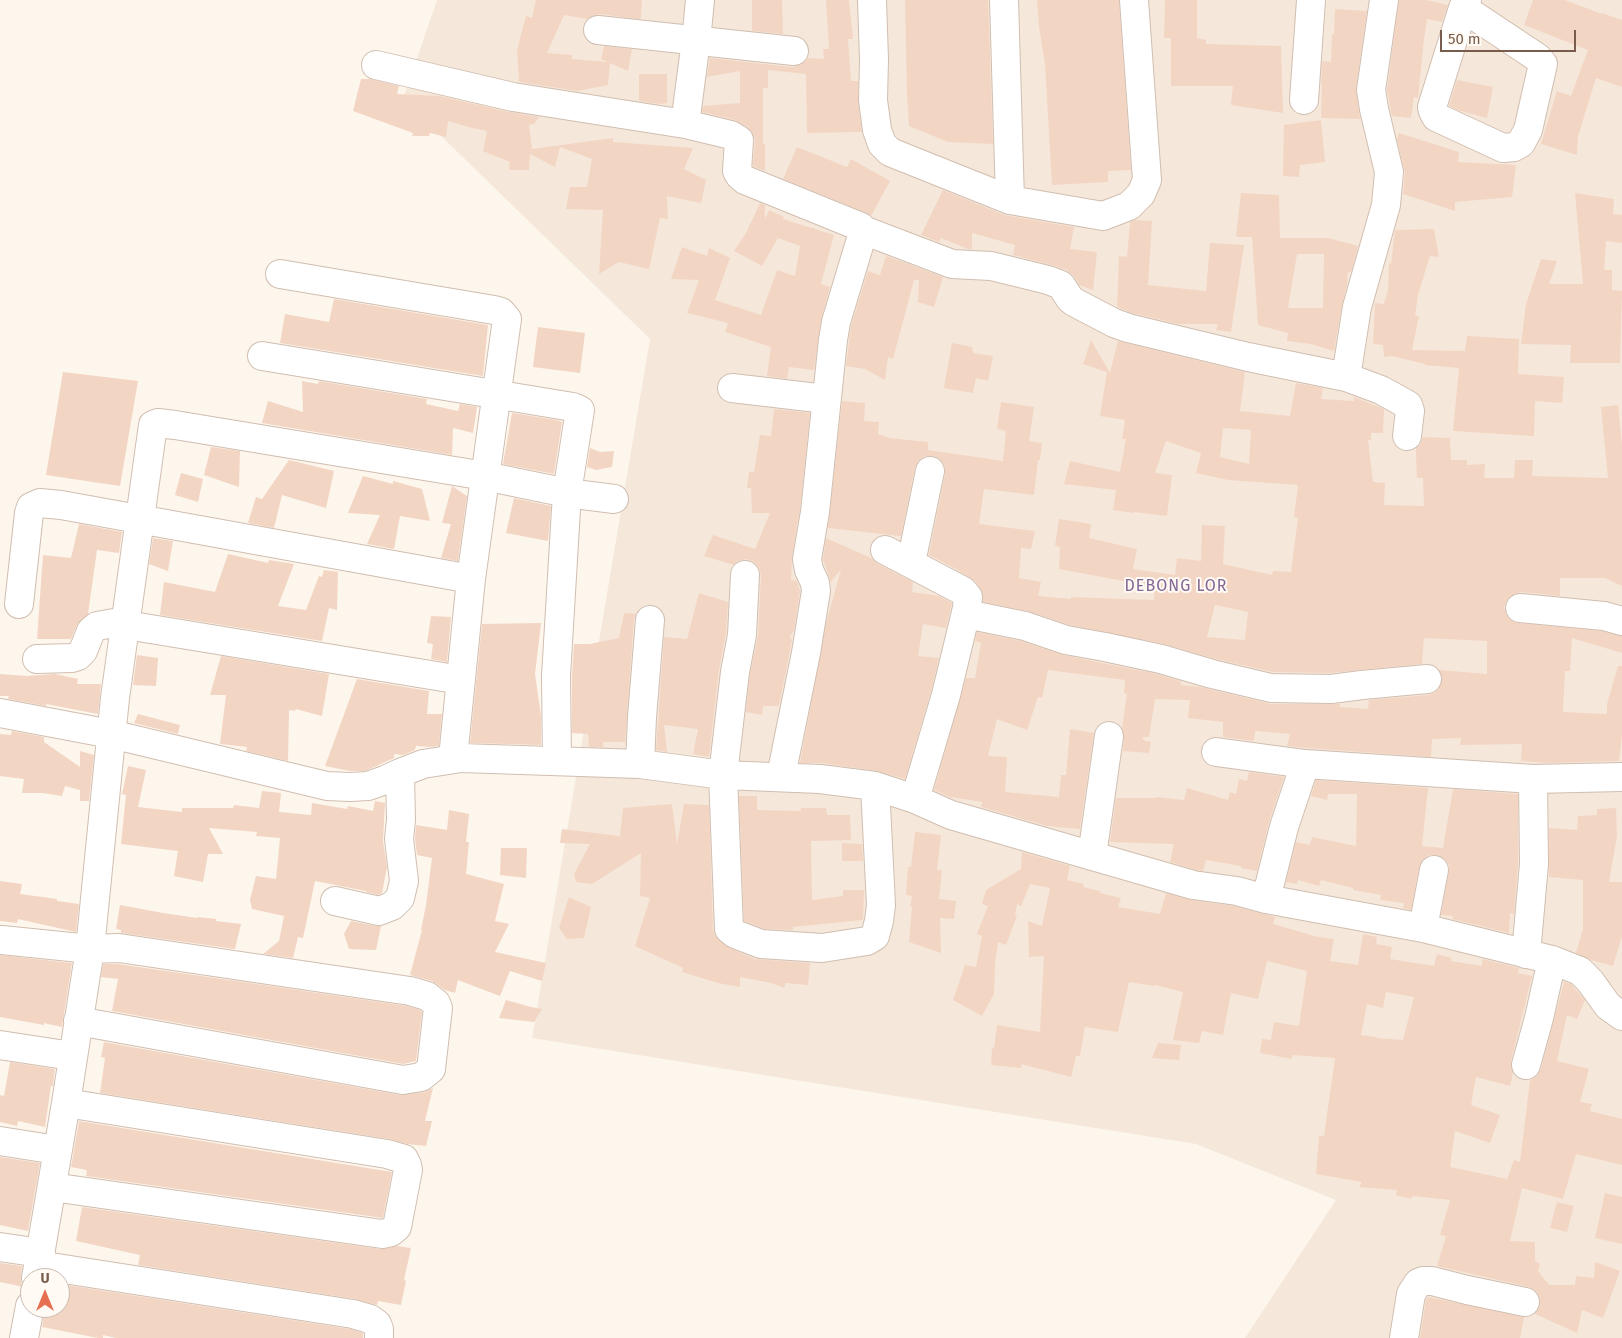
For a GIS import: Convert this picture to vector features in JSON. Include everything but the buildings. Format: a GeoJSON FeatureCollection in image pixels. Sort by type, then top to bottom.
{"type":"FeatureCollection","features":[{"type":"Feature","properties":{"kind":"street"},"geometry":{"type":"LineString","coordinates":[[685,124],[700,0]]}},
{"type":"Feature","properties":{"kind":"street"},"geometry":{"type":"LineString","coordinates":[[872,0],[873,100],[877,130],[882,144],[890,152],[1010,200],[1103,216],[1129,206],[1141,194],[1146,180],[1147,169],[1134,0]]}},
{"type":"Feature","properties":{"kind":"street"},"geometry":{"type":"LineString","coordinates":[[1004,0],[1010,200]]}},
{"type":"Feature","properties":{"kind":"street"},"geometry":{"type":"LineString","coordinates":[[1304,100],[1311,0]]}},
{"type":"Feature","properties":{"kind":"street"},"geometry":{"type":"LineString","coordinates":[[1346,377],[1357,307],[1386,205],[1389,172],[1371,90],[1384,0]]}},
{"type":"Feature","properties":{"kind":"street"},"geometry":{"type":"LineString","coordinates":[[1465,4],[1538,58],[1543,64],[1528,130],[1521,143],[1514,147],[1503,148],[1436,117],[1433,111],[1432,107],[1465,4]]}},
{"type":"Feature","properties":{"kind":"street"},"geometry":{"type":"LineString","coordinates":[[598,30],[794,51]]}},
{"type":"Feature","properties":{"kind":"street"},"geometry":{"type":"LineString","coordinates":[[376,65],[513,97],[685,124],[736,137],[739,140],[737,171],[745,180],[858,225],[862,230],[952,264],[991,266],[1061,285],[1074,302],[1114,323],[1128,328],[1248,357],[1346,377],[1381,390],[1408,405],[1410,411],[1407,436]]}},
{"type":"Feature","properties":{"kind":"street"},"geometry":{"type":"LineString","coordinates":[[781,776],[806,653],[816,592],[807,559],[815,512],[830,361],[836,322],[862,230]]}},
{"type":"Feature","properties":{"kind":"street"},"geometry":{"type":"LineString","coordinates":[[280,274],[494,310],[501,312],[507,323],[471,579],[453,758]]}},
{"type":"Feature","properties":{"kind":"street"},"geometry":{"type":"LineString","coordinates":[[262,356],[574,407],[580,410],[568,493],[556,676],[557,761]]}},
{"type":"Feature","properties":{"kind":"street"},"geometry":{"type":"LineString","coordinates":[[732,388],[826,399]]}},
{"type":"Feature","properties":{"kind":"street"},"geometry":{"type":"LineString","coordinates":[[38,1265],[90,949],[111,734],[152,426],[158,423],[174,424],[485,476],[568,493],[614,499]]}},
{"type":"Feature","properties":{"kind":"street"},"geometry":{"type":"LineString","coordinates":[[911,564],[930,471]]}},
{"type":"Feature","properties":{"kind":"street"},"geometry":{"type":"LineString","coordinates":[[19,604],[29,512],[32,507],[40,504],[54,504],[141,519],[471,579]]}},
{"type":"Feature","properties":{"kind":"street"},"geometry":{"type":"LineString","coordinates":[[885,550],[963,591],[968,597],[966,614],[946,695],[915,799]]}},
{"type":"Feature","properties":{"kind":"street"},"geometry":{"type":"LineString","coordinates":[[745,575],[742,635],[735,672],[722,775],[728,929],[735,934],[761,944],[800,947],[822,948],[855,944],[867,941],[875,936],[881,904],[875,786]]}},
{"type":"Feature","properties":{"kind":"street"},"geometry":{"type":"LineString","coordinates":[[1520,608],[1604,616],[1622,621]]}},
{"type":"Feature","properties":{"kind":"street"},"geometry":{"type":"LineString","coordinates":[[966,614],[1024,626],[1066,640],[1161,659],[1270,688],[1331,689],[1427,679]]}},
{"type":"Feature","properties":{"kind":"street"},"geometry":{"type":"LineString","coordinates":[[640,764],[650,620]]}},
{"type":"Feature","properties":{"kind":"street"},"geometry":{"type":"LineString","coordinates":[[37,659],[72,658],[78,656],[83,651],[91,631],[96,626],[105,623],[126,623],[461,680]]}},
{"type":"Feature","properties":{"kind":"street"},"geometry":{"type":"LineString","coordinates":[[0,713],[111,734],[327,786],[368,786],[423,764],[453,758],[640,764],[722,775],[781,776],[875,786],[915,799],[951,815],[1193,885],[1236,891],[1266,899],[1423,928],[1552,960],[1580,971],[1590,981],[1608,1006],[1622,1016]]}},
{"type":"Feature","properties":{"kind":"street"},"geometry":{"type":"LineString","coordinates":[[1092,856],[1109,736]]}},
{"type":"Feature","properties":{"kind":"street"},"geometry":{"type":"LineString","coordinates":[[1216,752],[1306,764],[1533,779],[1622,777]]}},
{"type":"Feature","properties":{"kind":"street"},"geometry":{"type":"LineString","coordinates":[[1266,899],[1284,827],[1306,764]]}},
{"type":"Feature","properties":{"kind":"street"},"geometry":{"type":"LineString","coordinates":[[335,901],[379,912],[392,906],[400,898],[404,881],[399,838],[401,820],[400,772]]}},
{"type":"Feature","properties":{"kind":"street"},"geometry":{"type":"LineString","coordinates":[[1526,954],[1534,864],[1533,779]]}},
{"type":"Feature","properties":{"kind":"street"},"geometry":{"type":"LineString","coordinates":[[1423,928],[1434,870]]}},
{"type":"Feature","properties":{"kind":"street"},"geometry":{"type":"LineString","coordinates":[[2,940],[90,949],[119,948],[410,991],[426,996],[436,1003],[438,1008],[431,1069],[421,1076],[403,1080],[78,1021]]}},
{"type":"Feature","properties":{"kind":"street"},"geometry":{"type":"LineString","coordinates":[[1526,1064],[1552,960]]}},
{"type":"Feature","properties":{"kind":"street"},"geometry":{"type":"LineString","coordinates":[[0,1045],[72,1056]]}},
{"type":"Feature","properties":{"kind":"street"},"geometry":{"type":"LineString","coordinates":[[52,1187],[382,1234],[391,1232],[397,1227],[408,1170],[404,1159],[387,1154],[66,1103]]}},
{"type":"Feature","properties":{"kind":"street"},"geometry":{"type":"LineString","coordinates":[[0,1141],[57,1150]]}},
{"type":"Feature","properties":{"kind":"street"},"geometry":{"type":"LineString","coordinates":[[0,1247],[38,1265],[353,1314],[370,1319],[376,1324],[379,1329],[379,1338]]}},
{"type":"Feature","properties":{"kind":"street"},"geometry":{"type":"LineString","coordinates":[[1404,1338],[1411,1294],[1418,1283],[1423,1280],[1432,1280],[1467,1290],[1525,1302]]}},
{"type":"Feature","properties":{"kind":"street"},"geometry":{"type":"LineString","coordinates":[[24,1338],[28,1318]]}},
{"type":"Feature","properties":{"kind":"shaded area"},"geometry":{"type":"Polygon","coordinates":[[[437,0],[1622,0],[1622,1338],[1245,1338],[1336,1200],[1196,1144],[532,1038],[650,339],[403,99],[437,0]]]}},
{"type":"Feature","properties":{"kind":"district","name":"DEBONG LOR"},"geometry":{"type":"Point","coordinates":[1176,587]}}]}
